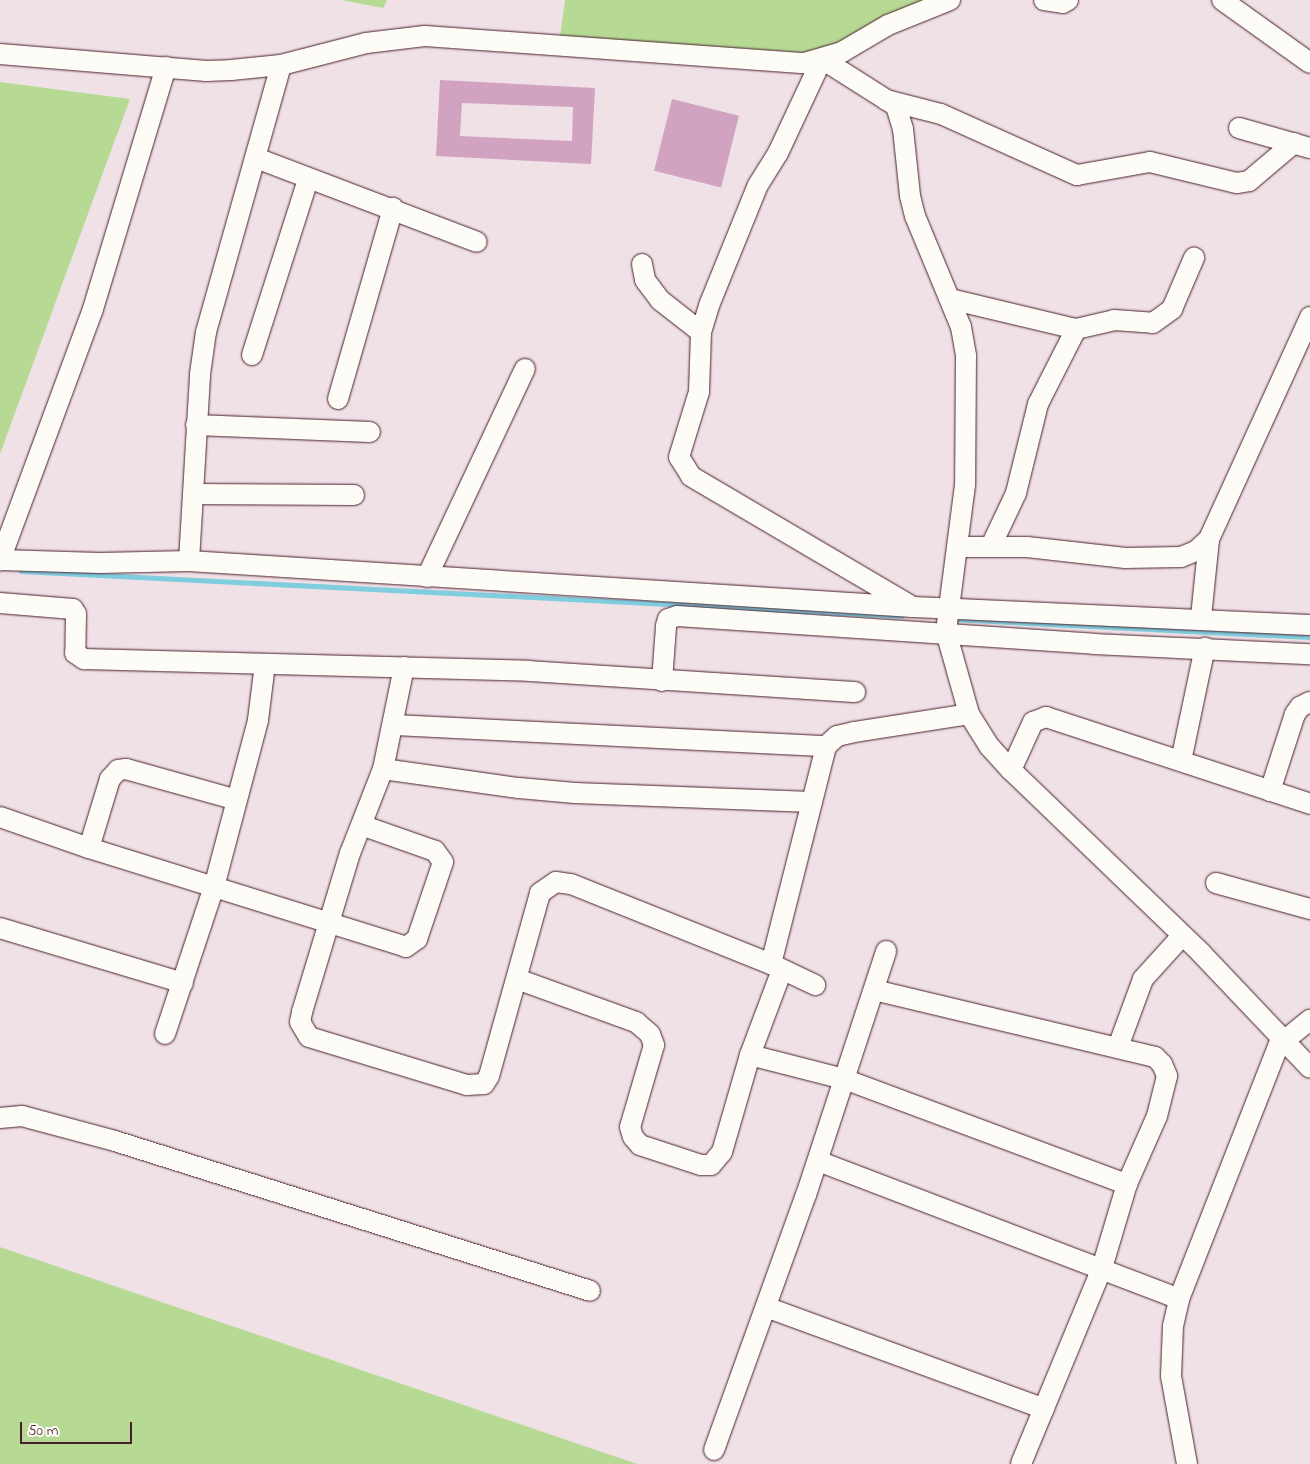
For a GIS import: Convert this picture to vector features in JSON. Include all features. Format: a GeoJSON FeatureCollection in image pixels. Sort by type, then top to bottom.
{"type":"FeatureCollection","features":[{"type":"Feature","properties":{"kind":"street"},"geometry":{"type":"LineString","coordinates":[[0,54],[206,71],[281,65],[366,43],[425,36],[804,63],[842,52],[888,25],[950,0]]}},
{"type":"Feature","properties":{"kind":"street"},"geometry":{"type":"LineString","coordinates":[[1044,0],[1057,3],[1068,0]]}},
{"type":"Feature","properties":{"kind":"street"},"geometry":{"type":"LineString","coordinates":[[1222,0],[1310,63]]}},
{"type":"Feature","properties":{"kind":"street"},"geometry":{"type":"LineString","coordinates":[[822,59],[896,106],[900,116],[910,196],[922,235],[950,299],[966,355],[965,484],[959,547],[947,620],[969,714],[990,747],[1011,770],[1182,936],[1284,1038],[1310,1068]]}},
{"type":"Feature","properties":{"kind":"street"},"geometry":{"type":"LineString","coordinates":[[822,59],[778,153],[758,185],[701,332],[699,392],[681,446],[682,466],[691,476],[913,607],[947,620],[1094,644],[1206,647],[1310,654]]}},
{"type":"Feature","properties":{"kind":"street"},"geometry":{"type":"LineString","coordinates":[[188,561],[196,425],[206,332],[281,65]]}},
{"type":"Feature","properties":{"kind":"street"},"geometry":{"type":"LineString","coordinates":[[166,67],[93,309],[0,560],[100,563],[188,561],[913,607]]}},
{"type":"Feature","properties":{"kind":"street"},"geometry":{"type":"LineString","coordinates":[[886,100],[941,114],[1077,175],[1150,162],[1237,183],[1249,181],[1302,146]]}},
{"type":"Feature","properties":{"kind":"street"},"geometry":{"type":"LineString","coordinates":[[1239,128],[1302,146]]}},
{"type":"Feature","properties":{"kind":"street"},"geometry":{"type":"LineString","coordinates":[[256,158],[308,179],[393,208],[477,242]]}},
{"type":"Feature","properties":{"kind":"street"},"geometry":{"type":"LineString","coordinates":[[252,354],[308,179]]}},
{"type":"Feature","properties":{"kind":"street"},"geometry":{"type":"LineString","coordinates":[[338,400],[393,208]]}},
{"type":"Feature","properties":{"kind":"street"},"geometry":{"type":"LineString","coordinates":[[950,299],[1076,329],[1114,320],[1160,321],[1172,309],[1194,258]]}},
{"type":"Feature","properties":{"kind":"street"},"geometry":{"type":"LineString","coordinates":[[642,264],[645,280],[660,300],[701,332]]}},
{"type":"Feature","properties":{"kind":"street"},"geometry":{"type":"LineString","coordinates":[[1200,617],[1209,539],[1310,317]]}},
{"type":"Feature","properties":{"kind":"street"},"geometry":{"type":"LineString","coordinates":[[991,546],[1016,494],[1038,404],[1076,329]]}},
{"type":"Feature","properties":{"kind":"street"},"geometry":{"type":"LineString","coordinates":[[428,577],[525,370]]}},
{"type":"Feature","properties":{"kind":"street"},"geometry":{"type":"LineString","coordinates":[[196,425],[370,432]]}},
{"type":"Feature","properties":{"kind":"street"},"geometry":{"type":"LineString","coordinates":[[192,494],[354,495]]}},
{"type":"Feature","properties":{"kind":"street"},"geometry":{"type":"LineString","coordinates":[[959,547],[991,546],[1125,558],[1174,557],[1196,551],[1209,539]]}},
{"type":"Feature","properties":{"kind":"street"},"geometry":{"type":"LineString","coordinates":[[0,603],[73,609],[76,614],[75,653],[84,659],[404,667],[855,692]]}},
{"type":"Feature","properties":{"kind":"street"},"geometry":{"type":"LineString","coordinates":[[662,681],[666,626],[668,619],[677,616],[947,620],[1200,617],[1310,625]]}},
{"type":"Feature","properties":{"kind":"street"},"geometry":{"type":"LineString","coordinates":[[1181,761],[1206,647]]}},
{"type":"Feature","properties":{"kind":"street"},"geometry":{"type":"LineString","coordinates":[[165,1034],[214,888],[258,720],[265,664]]}},
{"type":"Feature","properties":{"kind":"street"},"geometry":{"type":"LineString","coordinates":[[404,667],[394,725],[383,769],[327,922],[302,1012],[300,1022],[304,1031],[310,1037],[467,1085],[484,1084],[489,1076],[540,893],[556,882],[571,884],[776,967],[815,985]]}},
{"type":"Feature","properties":{"kind":"street"},"geometry":{"type":"LineString","coordinates":[[1270,791],[1295,714],[1300,707],[1310,702]]}},
{"type":"Feature","properties":{"kind":"street"},"geometry":{"type":"LineString","coordinates":[[517,979],[636,1022],[650,1034],[654,1045],[630,1126],[634,1137],[640,1145],[693,1162],[710,1165],[722,1152],[776,967],[826,746],[837,736],[854,732],[969,714]]}},
{"type":"Feature","properties":{"kind":"street"},"geometry":{"type":"LineString","coordinates":[[1011,770],[1033,722],[1046,717],[1310,804]]}},
{"type":"Feature","properties":{"kind":"street"},"geometry":{"type":"LineString","coordinates":[[394,725],[826,746]]}},
{"type":"Feature","properties":{"kind":"street"},"geometry":{"type":"LineString","coordinates":[[89,848],[110,779],[118,770],[126,769],[237,800]]}},
{"type":"Feature","properties":{"kind":"street"},"geometry":{"type":"LineString","coordinates":[[383,769],[566,792],[812,802]]}},
{"type":"Feature","properties":{"kind":"street"},"geometry":{"type":"LineString","coordinates":[[0,817],[89,848],[398,946],[413,944],[443,862],[436,851],[361,825]]}},
{"type":"Feature","properties":{"kind":"street"},"geometry":{"type":"LineString","coordinates":[[1216,883],[1310,909]]}},
{"type":"Feature","properties":{"kind":"street"},"geometry":{"type":"LineString","coordinates":[[0,928],[183,983]]}},
{"type":"Feature","properties":{"kind":"street"},"geometry":{"type":"LineString","coordinates":[[1118,1047],[1143,979],[1182,936]]}},
{"type":"Feature","properties":{"kind":"street"},"geometry":{"type":"LineString","coordinates":[[714,1450],[818,1161],[886,951]]}},
{"type":"Feature","properties":{"kind":"street"},"geometry":{"type":"LineString","coordinates":[[874,990],[1155,1057],[1162,1064],[1167,1076],[1157,1116],[1127,1184],[1102,1268],[1021,1464]]}},
{"type":"Feature","properties":{"kind":"street"},"geometry":{"type":"LineString","coordinates":[[1187,1464],[1171,1376],[1173,1326],[1179,1299],[1284,1038],[1310,1020]]}},
{"type":"Feature","properties":{"kind":"street"},"geometry":{"type":"LineString","coordinates":[[750,1055],[844,1078],[1127,1184]]}},
{"type":"Feature","properties":{"kind":"street"},"geometry":{"type":"LineString","coordinates":[[0,1118],[22,1116],[114,1141],[590,1291]]}},
{"type":"Feature","properties":{"kind":"street"},"geometry":{"type":"LineString","coordinates":[[818,1161],[1179,1299]]}},
{"type":"Feature","properties":{"kind":"street"},"geometry":{"type":"LineString","coordinates":[[766,1307],[1044,1409]]}},
{"type":"Feature","properties":{"kind":"green space"},"geometry":{"type":"Polygon","coordinates":[[[341,0],[387,0],[383,8],[341,0]]]}},
{"type":"Feature","properties":{"kind":"green space"},"geometry":{"type":"Polygon","coordinates":[[[565,0],[932,0],[814,53],[560,37],[565,0]]]}},
{"type":"Feature","properties":{"kind":"green space"},"geometry":{"type":"Polygon","coordinates":[[[0,82],[130,99],[0,454],[0,82]]]}},
{"type":"Feature","properties":{"kind":"green space"},"geometry":{"type":"Polygon","coordinates":[[[0,1247],[637,1464],[0,1464],[0,1247]]]}},
{"type":"Feature","properties":{"kind":"building"},"geometry":{"type":"Polygon","coordinates":[[[440,80],[595,88],[591,164],[436,156],[440,80]],[[462,103],[460,136],[572,141],[573,107],[462,103]]]}},
{"type":"Feature","properties":{"kind":"building"},"geometry":{"type":"Polygon","coordinates":[[[672,99],[739,116],[721,187],[654,171],[672,99]]]}},
{"type":"Feature","properties":{"kind":"waterway"},"geometry":{"type":"LineString","coordinates":[[21,571],[902,616]]}},
{"type":"Feature","properties":{"kind":"waterway"},"geometry":{"type":"LineString","coordinates":[[953,619],[1310,637]]}}]}
